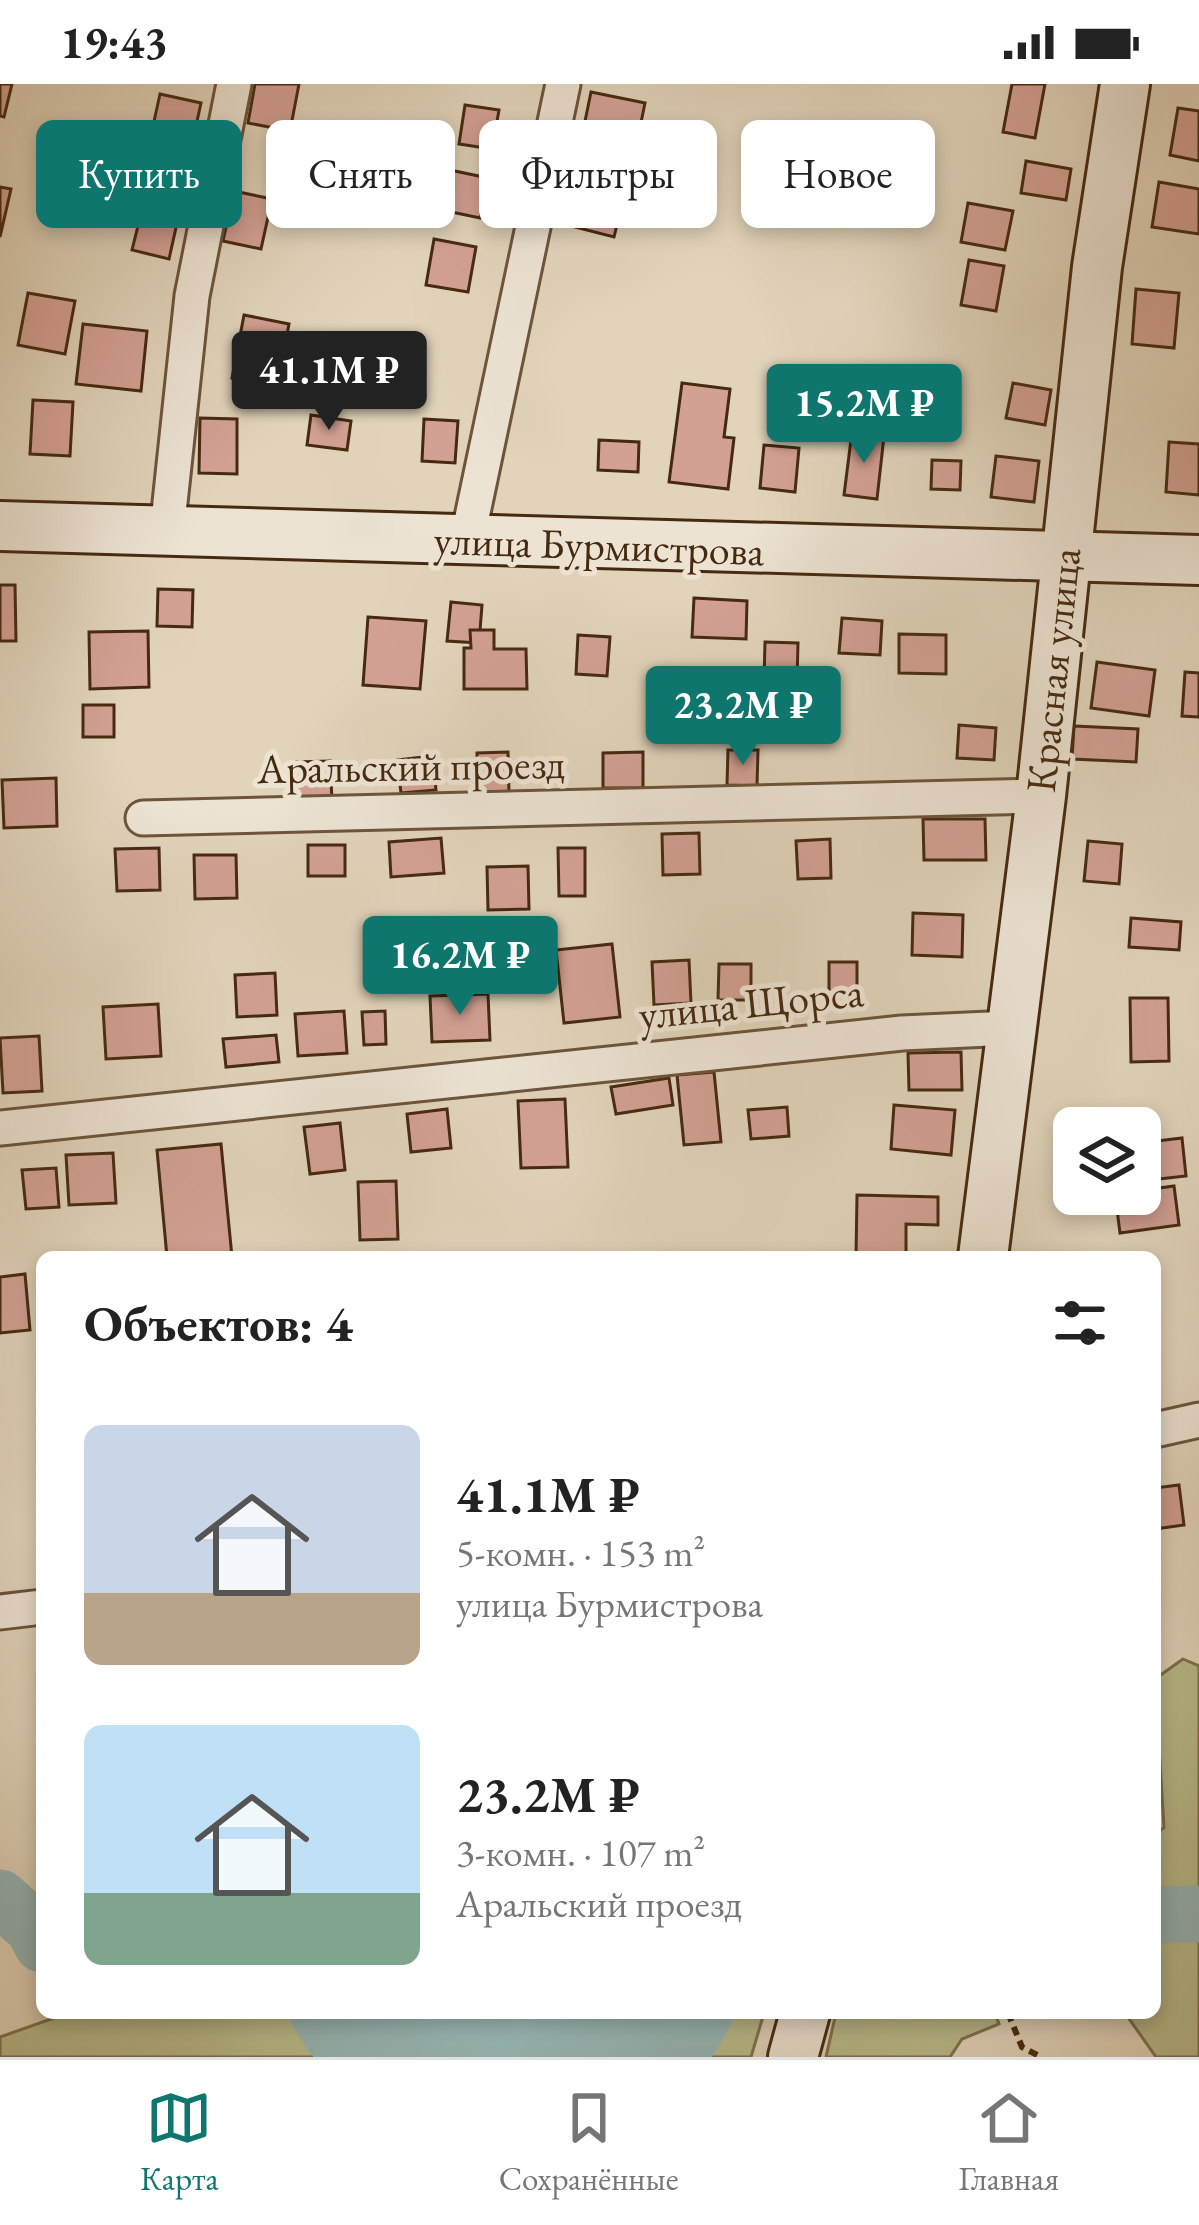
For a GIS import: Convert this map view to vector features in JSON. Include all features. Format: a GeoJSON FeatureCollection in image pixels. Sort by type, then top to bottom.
{"type":"FeatureCollection","features":[{"type":"Feature","properties":{"kind":"street"},"geometry":{"type":"LineString","coordinates":[[167,531],[192,296],[234,84]]}},
{"type":"Feature","properties":{"kind":"street"},"geometry":{"type":"LineString","coordinates":[[467,541],[563,84]]}},
{"type":"Feature","properties":{"kind":"street","name":"Красная улица"},"geometry":{"type":"LineString","coordinates":[[984,1251],[1125,84]]}},
{"type":"Feature","properties":{"kind":"street","name":"улица Бурмистрова"},"geometry":{"type":"LineString","coordinates":[[0,526],[1064,560],[1199,560]]}},
{"type":"Feature","properties":{"kind":"street","name":"Аральский проезд"},"geometry":{"type":"LineString","coordinates":[[143,818],[1041,796]]}},
{"type":"Feature","properties":{"kind":"street","name":"улица Щорса"},"geometry":{"type":"LineString","coordinates":[[0,1128],[902,1033],[1011,1028]]}},
{"type":"Feature","properties":{"kind":"street"},"geometry":{"type":"LineString","coordinates":[[1161,1429],[1199,1420]]}},
{"type":"Feature","properties":{"kind":"street"},"geometry":{"type":"LineString","coordinates":[[0,1612],[36,1608]]}},
{"type":"Feature","properties":{"kind":"street"},"geometry":{"type":"LineString","coordinates":[[793,2057],[803,2019]]}},
{"type":"Feature","properties":{"kind":"path"},"geometry":{"type":"LineString","coordinates":[[1010,2019],[1022,2047],[1041,2057]]}},
{"type":"Feature","properties":{"kind":"green space"},"geometry":{"type":"Polygon","coordinates":[[[1183,1659],[1199,1666],[1199,2057],[1156,2057],[1129,2019],[1161,2019],[1161,1675],[1183,1659]]]}},
{"type":"Feature","properties":{"kind":"green space"},"geometry":{"type":"Polygon","coordinates":[[[51,2019],[762,2019],[751,2057],[0,2057],[0,2037],[51,2019]]]}},
{"type":"Feature","properties":{"kind":"green space"},"geometry":{"type":"Polygon","coordinates":[[[835,2019],[997,2019],[999,2024],[962,2039],[950,2057],[826,2057],[835,2019]]]}},
{"type":"Feature","properties":{"kind":"building"},"geometry":{"type":"Polygon","coordinates":[[[0,84],[12,84],[4,117],[0,116],[0,84]]]}},
{"type":"Feature","properties":{"kind":"building"},"geometry":{"type":"Polygon","coordinates":[[[255,84],[299,84],[292,120],[266,120],[266,126],[248,123],[255,84]]]}},
{"type":"Feature","properties":{"kind":"building"},"geometry":{"type":"Polygon","coordinates":[[[1012,84],[1045,84],[1035,138],[1003,132],[1012,84]]]}},
{"type":"Feature","properties":{"kind":"building"},"geometry":{"type":"Polygon","coordinates":[[[591,92],[645,103],[642,120],[585,120],[591,92]]]}},
{"type":"Feature","properties":{"kind":"building"},"geometry":{"type":"Polygon","coordinates":[[[160,94],[201,103],[197,120],[154,120],[160,94]]]}},
{"type":"Feature","properties":{"kind":"building"},"geometry":{"type":"Polygon","coordinates":[[[465,105],[499,110],[497,120],[479,120],[479,147],[459,144],[465,105]]]}},
{"type":"Feature","properties":{"kind":"building"},"geometry":{"type":"Polygon","coordinates":[[[1178,108],[1199,111],[1199,161],[1170,155],[1178,108]]]}},
{"type":"Feature","properties":{"kind":"building"},"geometry":{"type":"Polygon","coordinates":[[[1026,161],[1071,169],[1066,200],[1021,193],[1026,161]]]}},
{"type":"Feature","properties":{"kind":"building"},"geometry":{"type":"Polygon","coordinates":[[[455,171],[479,176],[479,218],[455,213],[455,171]]]}},
{"type":"Feature","properties":{"kind":"building"},"geometry":{"type":"Polygon","coordinates":[[[1159,182],[1199,189],[1199,234],[1152,227],[1159,182]]]}},
{"type":"Feature","properties":{"kind":"building"},"geometry":{"type":"Polygon","coordinates":[[[0,187],[11,189],[0,237],[0,187]]]}},
{"type":"Feature","properties":{"kind":"building"},"geometry":{"type":"Polygon","coordinates":[[[242,193],[266,198],[261,249],[223,241],[226,228],[242,228],[242,193]]]}},
{"type":"Feature","properties":{"kind":"building"},"geometry":{"type":"Polygon","coordinates":[[[968,203],[1013,211],[1005,250],[961,242],[968,203]]]}},
{"type":"Feature","properties":{"kind":"building"},"geometry":{"type":"Polygon","coordinates":[[[138,228],[176,228],[169,259],[132,250],[138,228]]]}},
{"type":"Feature","properties":{"kind":"building"},"geometry":{"type":"Polygon","coordinates":[[[579,228],[616,228],[614,237],[579,228]]]}},
{"type":"Feature","properties":{"kind":"building"},"geometry":{"type":"Polygon","coordinates":[[[434,239],[476,247],[468,292],[426,285],[434,239]]]}},
{"type":"Feature","properties":{"kind":"building"},"geometry":{"type":"Polygon","coordinates":[[[969,260],[1004,266],[996,311],[961,305],[969,260]]]}},
{"type":"Feature","properties":{"kind":"building"},"geometry":{"type":"Polygon","coordinates":[[[1136,289],[1179,293],[1174,348],[1132,344],[1136,289]]]}},
{"type":"Feature","properties":{"kind":"building"},"geometry":{"type":"Polygon","coordinates":[[[28,293],[75,301],[65,354],[18,345],[28,293]]]}},
{"type":"Feature","properties":{"kind":"building"},"geometry":{"type":"Polygon","coordinates":[[[244,315],[289,324],[277,387],[232,378],[244,315]]]}},
{"type":"Feature","properties":{"kind":"building"},"geometry":{"type":"Polygon","coordinates":[[[83,324],[147,331],[141,391],[76,384],[83,324]]]}},
{"type":"Feature","properties":{"kind":"building"},"geometry":{"type":"Polygon","coordinates":[[[682,383],[730,389],[724,437],[734,438],[728,489],[669,482],[682,383]]]}},
{"type":"Feature","properties":{"kind":"building"},"geometry":{"type":"Polygon","coordinates":[[[1013,383],[1051,390],[1045,425],[1006,418],[1013,383]]]}},
{"type":"Feature","properties":{"kind":"building"},"geometry":{"type":"Polygon","coordinates":[[[33,400],[73,402],[70,456],[30,454],[33,400]]]}},
{"type":"Feature","properties":{"kind":"building"},"geometry":{"type":"Polygon","coordinates":[[[311,415],[351,421],[347,450],[307,445],[311,415]]]}},
{"type":"Feature","properties":{"kind":"building"},"geometry":{"type":"Polygon","coordinates":[[[200,418],[237,419],[237,474],[199,473],[200,418]]]}},
{"type":"Feature","properties":{"kind":"building"},"geometry":{"type":"Polygon","coordinates":[[[424,419],[458,421],[455,463],[422,461],[424,419]]]}},
{"type":"Feature","properties":{"kind":"building"},"geometry":{"type":"Polygon","coordinates":[[[852,432],[884,436],[877,499],[844,495],[852,432]]]}},
{"type":"Feature","properties":{"kind":"building"},"geometry":{"type":"Polygon","coordinates":[[[599,440],[639,442],[638,472],[598,470],[599,440]]]}},
{"type":"Feature","properties":{"kind":"building"},"geometry":{"type":"Polygon","coordinates":[[[1169,442],[1199,444],[1199,495],[1166,492],[1169,442]]]}},
{"type":"Feature","properties":{"kind":"building"},"geometry":{"type":"Polygon","coordinates":[[[764,445],[799,448],[795,492],[760,488],[764,445]]]}},
{"type":"Feature","properties":{"kind":"building"},"geometry":{"type":"Polygon","coordinates":[[[996,456],[1039,461],[1034,502],[991,497],[996,456]]]}},
{"type":"Feature","properties":{"kind":"building"},"geometry":{"type":"Polygon","coordinates":[[[932,460],[961,461],[960,490],[931,489],[932,460]]]}},
{"type":"Feature","properties":{"kind":"building"},"geometry":{"type":"Polygon","coordinates":[[[0,585],[15,585],[16,641],[0,641],[0,585]]]}},
{"type":"Feature","properties":{"kind":"building"},"geometry":{"type":"Polygon","coordinates":[[[158,589],[193,590],[192,627],[157,626],[158,589]]]}},
{"type":"Feature","properties":{"kind":"building"},"geometry":{"type":"Polygon","coordinates":[[[694,598],[747,601],[746,639],[692,637],[694,598]]]}},
{"type":"Feature","properties":{"kind":"building"},"geometry":{"type":"Polygon","coordinates":[[[451,602],[482,605],[479,643],[447,641],[451,602]]]}},
{"type":"Feature","properties":{"kind":"building"},"geometry":{"type":"Polygon","coordinates":[[[368,617],[426,621],[420,689],[363,685],[368,617]]]}},
{"type":"Feature","properties":{"kind":"building"},"geometry":{"type":"Polygon","coordinates":[[[842,618],[882,621],[880,655],[839,653],[842,618]]]}},
{"type":"Feature","properties":{"kind":"building"},"geometry":{"type":"Polygon","coordinates":[[[470,630],[494,630],[494,649],[526,649],[527,689],[464,689],[464,648],[471,648],[470,630]]]}},
{"type":"Feature","properties":{"kind":"building"},"geometry":{"type":"Polygon","coordinates":[[[148,631],[149,687],[90,689],[89,632],[148,631]]]}},
{"type":"Feature","properties":{"kind":"building"},"geometry":{"type":"Polygon","coordinates":[[[899,634],[946,635],[946,674],[899,673],[899,634]]]}},
{"type":"Feature","properties":{"kind":"building"},"geometry":{"type":"Polygon","coordinates":[[[578,635],[610,637],[607,676],[576,674],[578,635]]]}},
{"type":"Feature","properties":{"kind":"building"},"geometry":{"type":"Polygon","coordinates":[[[765,642],[798,643],[797,681],[764,680],[765,642]]]}},
{"type":"Feature","properties":{"kind":"building"},"geometry":{"type":"Polygon","coordinates":[[[1097,662],[1155,670],[1149,716],[1091,708],[1097,662]]]}},
{"type":"Feature","properties":{"kind":"building"},"geometry":{"type":"Polygon","coordinates":[[[1185,672],[1199,673],[1199,717],[1182,716],[1185,672]]]}},
{"type":"Feature","properties":{"kind":"building"},"geometry":{"type":"Polygon","coordinates":[[[83,705],[114,705],[114,737],[83,737],[83,705]]]}},
{"type":"Feature","properties":{"kind":"building"},"geometry":{"type":"Polygon","coordinates":[[[959,725],[996,728],[994,760],[957,758],[959,725]]]}},
{"type":"Feature","properties":{"kind":"building"},"geometry":{"type":"Polygon","coordinates":[[[1074,726],[1138,729],[1136,762],[1072,759],[1074,726]]]}},
{"type":"Feature","properties":{"kind":"building"},"geometry":{"type":"Polygon","coordinates":[[[728,750],[758,750],[757,786],[727,785],[728,750]]]}},
{"type":"Feature","properties":{"kind":"building"},"geometry":{"type":"Polygon","coordinates":[[[508,752],[509,793],[478,793],[477,753],[508,752]]]}},
{"type":"Feature","properties":{"kind":"building"},"geometry":{"type":"Polygon","coordinates":[[[643,752],[643,788],[603,788],[603,753],[643,752]]]}},
{"type":"Feature","properties":{"kind":"building"},"geometry":{"type":"Polygon","coordinates":[[[432,756],[436,790],[401,793],[397,760],[432,756]]]}},
{"type":"Feature","properties":{"kind":"building"},"geometry":{"type":"Polygon","coordinates":[[[330,761],[332,800],[297,802],[295,762],[330,761]]]}},
{"type":"Feature","properties":{"kind":"building"},"geometry":{"type":"Polygon","coordinates":[[[56,778],[57,826],[4,828],[2,780],[56,778]]]}},
{"type":"Feature","properties":{"kind":"building"},"geometry":{"type":"Polygon","coordinates":[[[923,819],[985,819],[986,860],[924,860],[923,819]]]}},
{"type":"Feature","properties":{"kind":"building"},"geometry":{"type":"Polygon","coordinates":[[[699,833],[700,874],[663,875],[662,834],[699,833]]]}},
{"type":"Feature","properties":{"kind":"building"},"geometry":{"type":"Polygon","coordinates":[[[441,838],[444,873],[391,877],[389,842],[441,838]]]}},
{"type":"Feature","properties":{"kind":"building"},"geometry":{"type":"Polygon","coordinates":[[[830,839],[831,878],[798,879],[796,841],[830,839]]]}},
{"type":"Feature","properties":{"kind":"building"},"geometry":{"type":"Polygon","coordinates":[[[1088,841],[1122,844],[1119,884],[1084,881],[1088,841]]]}},
{"type":"Feature","properties":{"kind":"building"},"geometry":{"type":"Polygon","coordinates":[[[308,845],[345,845],[345,876],[308,876],[308,845]]]}},
{"type":"Feature","properties":{"kind":"building"},"geometry":{"type":"Polygon","coordinates":[[[159,848],[160,890],[117,891],[115,849],[159,848]]]}},
{"type":"Feature","properties":{"kind":"building"},"geometry":{"type":"Polygon","coordinates":[[[558,848],[585,848],[585,896],[559,896],[558,848]]]}},
{"type":"Feature","properties":{"kind":"building"},"geometry":{"type":"Polygon","coordinates":[[[194,855],[236,855],[237,898],[195,899],[194,855]]]}},
{"type":"Feature","properties":{"kind":"building"},"geometry":{"type":"Polygon","coordinates":[[[528,866],[529,909],[488,910],[487,867],[528,866]]]}},
{"type":"Feature","properties":{"kind":"building"},"geometry":{"type":"Polygon","coordinates":[[[913,913],[963,915],[962,957],[912,955],[913,913]]]}},
{"type":"Feature","properties":{"kind":"building"},"geometry":{"type":"Polygon","coordinates":[[[1131,918],[1181,922],[1179,950],[1129,947],[1131,918]]]}},
{"type":"Feature","properties":{"kind":"building"},"geometry":{"type":"Polygon","coordinates":[[[612,944],[620,1017],[564,1023],[556,950],[612,944]]]}},
{"type":"Feature","properties":{"kind":"building"},"geometry":{"type":"Polygon","coordinates":[[[689,960],[691,1003],[654,1005],[652,962],[689,960]]]}},
{"type":"Feature","properties":{"kind":"building"},"geometry":{"type":"Polygon","coordinates":[[[829,962],[857,962],[857,994],[829,994],[829,962]]]}},
{"type":"Feature","properties":{"kind":"building"},"geometry":{"type":"Polygon","coordinates":[[[719,964],[751,964],[751,1000],[718,1000],[719,964]]]}},
{"type":"Feature","properties":{"kind":"building"},"geometry":{"type":"Polygon","coordinates":[[[275,973],[277,1015],[237,1017],[235,975],[275,973]]]}},
{"type":"Feature","properties":{"kind":"building"},"geometry":{"type":"Polygon","coordinates":[[[488,994],[490,1040],[432,1042],[430,996],[488,994]]]}},
{"type":"Feature","properties":{"kind":"building"},"geometry":{"type":"Polygon","coordinates":[[[1130,998],[1168,998],[1169,1061],[1131,1062],[1130,998]]]}},
{"type":"Feature","properties":{"kind":"building"},"geometry":{"type":"Polygon","coordinates":[[[158,1004],[161,1056],[106,1059],[103,1007],[158,1004]]]}},
{"type":"Feature","properties":{"kind":"building"},"geometry":{"type":"Polygon","coordinates":[[[344,1011],[347,1053],[298,1056],[295,1014],[344,1011]]]}},
{"type":"Feature","properties":{"kind":"building"},"geometry":{"type":"Polygon","coordinates":[[[385,1011],[386,1044],[364,1045],[362,1012],[385,1011]]]}},
{"type":"Feature","properties":{"kind":"building"},"geometry":{"type":"Polygon","coordinates":[[[276,1035],[279,1062],[226,1067],[223,1039],[276,1035]]]}},
{"type":"Feature","properties":{"kind":"building"},"geometry":{"type":"Polygon","coordinates":[[[39,1036],[42,1091],[3,1093],[0,1038],[39,1036]]]}},
{"type":"Feature","properties":{"kind":"building"},"geometry":{"type":"Polygon","coordinates":[[[961,1052],[962,1090],[909,1090],[908,1053],[961,1052]]]}},
{"type":"Feature","properties":{"kind":"building"},"geometry":{"type":"Polygon","coordinates":[[[714,1072],[721,1142],[684,1145],[677,1075],[714,1072]]]}},
{"type":"Feature","properties":{"kind":"building"},"geometry":{"type":"Polygon","coordinates":[[[669,1078],[673,1105],[616,1114],[611,1087],[669,1078]]]}},
{"type":"Feature","properties":{"kind":"building"},"geometry":{"type":"Polygon","coordinates":[[[565,1099],[568,1167],[521,1168],[518,1101],[565,1099]]]}},
{"type":"Feature","properties":{"kind":"building"},"geometry":{"type":"Polygon","coordinates":[[[894,1105],[955,1110],[951,1155],[891,1149],[894,1105]]]}},
{"type":"Feature","properties":{"kind":"building"},"geometry":{"type":"Polygon","coordinates":[[[787,1107],[789,1136],[751,1139],[748,1110],[787,1107]]]}},
{"type":"Feature","properties":{"kind":"building"},"geometry":{"type":"Polygon","coordinates":[[[447,1109],[451,1148],[411,1152],[407,1114],[447,1109]]]}},
{"type":"Feature","properties":{"kind":"building"},"geometry":{"type":"Polygon","coordinates":[[[340,1123],[345,1170],[310,1174],[304,1127],[340,1123]]]}},
{"type":"Feature","properties":{"kind":"building"},"geometry":{"type":"Polygon","coordinates":[[[1182,1138],[1186,1176],[1161,1179],[1161,1140],[1182,1138]]]}},
{"type":"Feature","properties":{"kind":"building"},"geometry":{"type":"Polygon","coordinates":[[[221,1144],[231,1251],[166,1251],[157,1150],[221,1144]]]}},
{"type":"Feature","properties":{"kind":"building"},"geometry":{"type":"Polygon","coordinates":[[[113,1153],[116,1203],[69,1205],[66,1155],[113,1153]]]}},
{"type":"Feature","properties":{"kind":"building"},"geometry":{"type":"Polygon","coordinates":[[[56,1168],[59,1207],[26,1209],[22,1170],[56,1168]]]}},
{"type":"Feature","properties":{"kind":"building"},"geometry":{"type":"Polygon","coordinates":[[[396,1181],[398,1239],[360,1240],[358,1182],[396,1181]]]}},
{"type":"Feature","properties":{"kind":"building"},"geometry":{"type":"Polygon","coordinates":[[[1174,1186],[1179,1225],[1120,1233],[1118,1215],[1161,1215],[1161,1188],[1174,1186]]]}},
{"type":"Feature","properties":{"kind":"building"},"geometry":{"type":"Polygon","coordinates":[[[857,1195],[938,1197],[938,1225],[906,1224],[906,1251],[856,1251],[857,1195]]]}},
{"type":"Feature","properties":{"kind":"building"},"geometry":{"type":"Polygon","coordinates":[[[25,1274],[30,1330],[0,1333],[0,1277],[25,1274]]]}},
{"type":"Feature","properties":{"kind":"building"},"geometry":{"type":"Polygon","coordinates":[[[1179,1485],[1184,1525],[1161,1528],[1161,1487],[1179,1485]]]}},
{"type":"Feature","properties":{"kind":"waterway"},"geometry":{"type":"LineString","coordinates":[[0,1898],[36,1932]]}},
{"type":"Feature","properties":{"kind":"waterway"},"geometry":{"type":"LineString","coordinates":[[1161,1915],[1199,1914]]}},
{"type":"Feature","properties":{"kind":"waterway"},"geometry":{"type":"LineString","coordinates":[[322,2019],[332,2035],[357,2037],[536,2032],[634,2040],[692,2036],[702,2019]]}}]}
